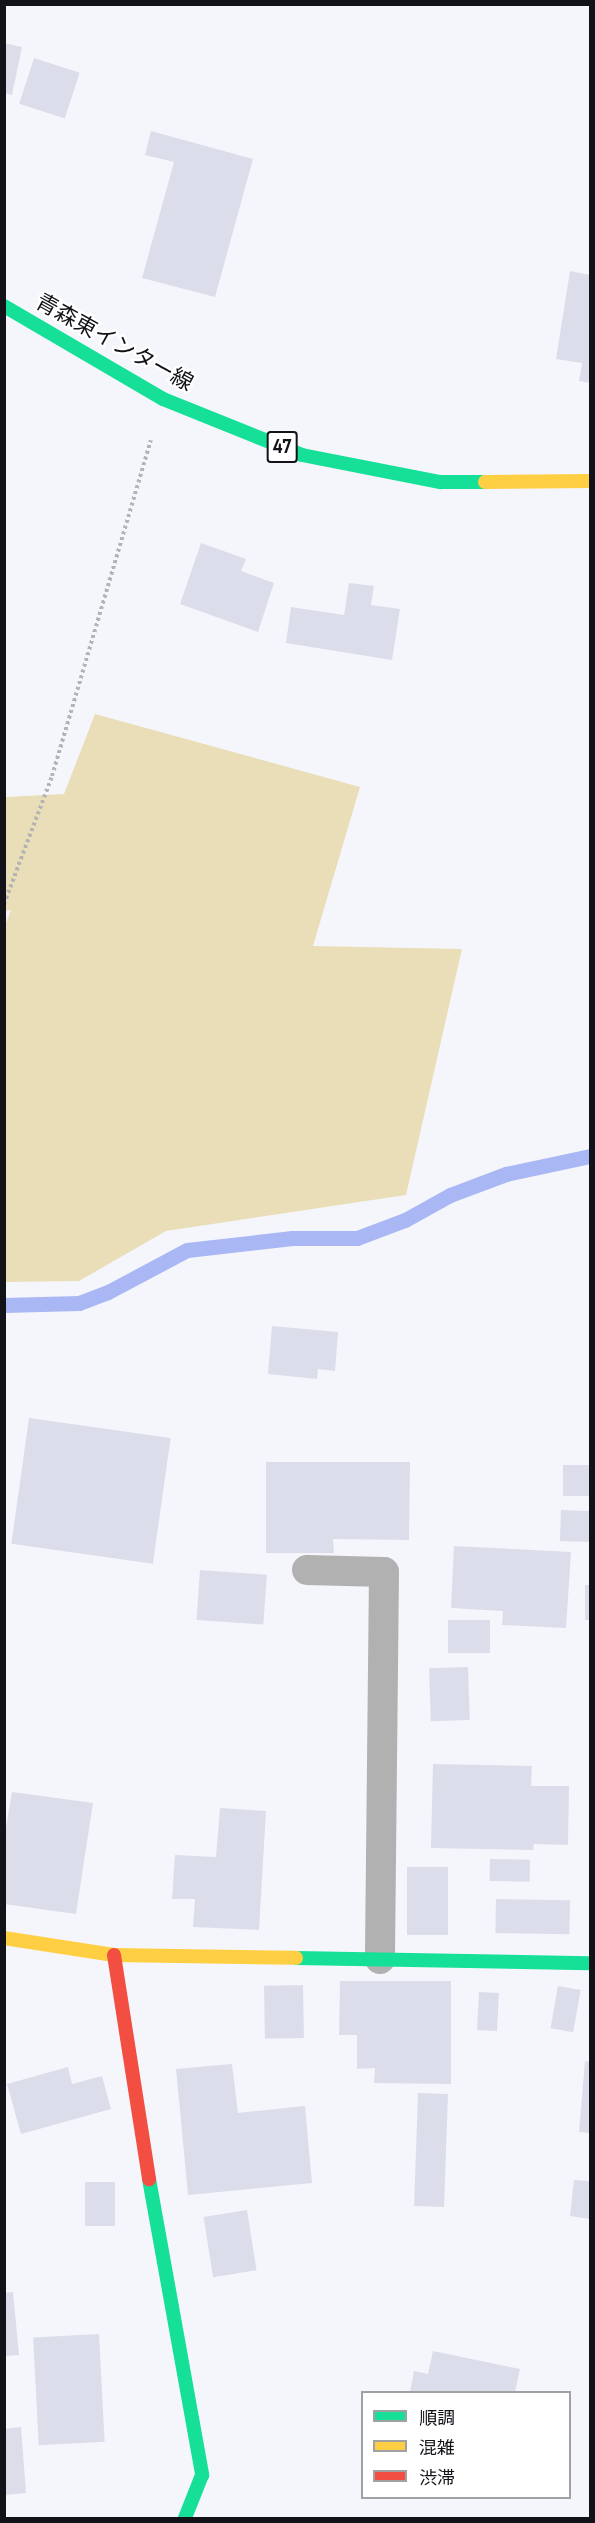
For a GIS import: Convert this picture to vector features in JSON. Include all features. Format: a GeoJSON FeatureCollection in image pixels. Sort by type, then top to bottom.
{"type":"FeatureCollection","features":[{"type":"Feature","properties":{"kind":"street","name":"青森東インター線"},"geometry":{"type":"LineString","coordinates":[[4,306],[163,399],[302,455],[440,482],[591,481]]}},
{"type":"Feature","properties":{"kind":"street"},"geometry":{"type":"LineString","coordinates":[[5,1941],[114,1955],[591,1963]]}},
{"type":"Feature","properties":{"kind":"street"},"geometry":{"type":"LineString","coordinates":[[114,1955],[157,2228],[202,2475],[184,2518]]}},
{"type":"Feature","properties":{"kind":"lane"},"geometry":{"type":"LineString","coordinates":[[306,1570],[384,1572],[380,1959]]}},
{"type":"Feature","properties":{"kind":"path"},"geometry":{"type":"LineString","coordinates":[[4,904],[52,776],[163,399]]}},
{"type":"Feature","properties":{"kind":"shaded area"},"geometry":{"type":"Polygon","coordinates":[[[95,714],[360,787],[313,946],[462,949],[406,1195],[166,1231],[79,1281],[5,1282],[4,928],[11,910],[5,911],[5,797],[64,794],[95,714]]]}},
{"type":"Feature","properties":{"kind":"building"},"geometry":{"type":"Polygon","coordinates":[[[4,43],[22,47],[12,95],[4,93],[4,43]]]}},
{"type":"Feature","properties":{"kind":"building"},"geometry":{"type":"Polygon","coordinates":[[[34,58],[80,73],[65,118],[19,104],[34,58]]]}},
{"type":"Feature","properties":{"kind":"building"},"geometry":{"type":"Polygon","coordinates":[[[151,131],[253,159],[215,297],[142,278],[174,162],[145,155],[151,131]]]}},
{"type":"Feature","properties":{"kind":"building"},"geometry":{"type":"Polygon","coordinates":[[[570,271],[590,275],[590,383],[579,381],[582,363],[556,359],[570,271]]]}},
{"type":"Feature","properties":{"kind":"building"},"geometry":{"type":"Polygon","coordinates":[[[201,543],[246,559],[241,571],[274,583],[258,632],[180,604],[201,543]]]}},
{"type":"Feature","properties":{"kind":"building"},"geometry":{"type":"Polygon","coordinates":[[[349,583],[374,586],[371,605],[400,609],[392,660],[286,643],[291,607],[344,615],[349,583]]]}},
{"type":"Feature","properties":{"kind":"building"},"geometry":{"type":"Polygon","coordinates":[[[272,1326],[338,1332],[335,1371],[318,1369],[317,1379],[268,1374],[272,1326]]]}},
{"type":"Feature","properties":{"kind":"building"},"geometry":{"type":"Polygon","coordinates":[[[29,1418],[171,1438],[153,1564],[11,1544],[29,1418]]]}},
{"type":"Feature","properties":{"kind":"building"},"geometry":{"type":"Polygon","coordinates":[[[266,1462],[410,1462],[409,1540],[333,1539],[334,1553],[266,1553],[266,1462]]]}},
{"type":"Feature","properties":{"kind":"building"},"geometry":{"type":"Polygon","coordinates":[[[563,1465],[590,1465],[590,1496],[563,1496],[563,1465]]]}},
{"type":"Feature","properties":{"kind":"building"},"geometry":{"type":"Polygon","coordinates":[[[561,1510],[590,1511],[589,1542],[560,1541],[561,1510]]]}},
{"type":"Feature","properties":{"kind":"building"},"geometry":{"type":"Polygon","coordinates":[[[454,1546],[571,1552],[566,1628],[502,1625],[503,1611],[451,1608],[454,1546]]]}},
{"type":"Feature","properties":{"kind":"building"},"geometry":{"type":"Polygon","coordinates":[[[200,1570],[267,1575],[263,1625],[197,1620],[200,1570]]]}},
{"type":"Feature","properties":{"kind":"building"},"geometry":{"type":"Polygon","coordinates":[[[585,1585],[590,1585],[590,1620],[585,1620],[585,1585]]]}},
{"type":"Feature","properties":{"kind":"building"},"geometry":{"type":"Polygon","coordinates":[[[448,1620],[490,1620],[490,1653],[448,1653],[448,1620]]]}},
{"type":"Feature","properties":{"kind":"building"},"geometry":{"type":"Polygon","coordinates":[[[468,1667],[470,1720],[431,1721],[429,1668],[468,1667]]]}},
{"type":"Feature","properties":{"kind":"building"},"geometry":{"type":"Polygon","coordinates":[[[433,1764],[532,1766],[531,1786],[569,1786],[568,1845],[534,1844],[533,1850],[431,1848],[433,1764]]]}},
{"type":"Feature","properties":{"kind":"building"},"geometry":{"type":"Polygon","coordinates":[[[12,1792],[93,1803],[76,1914],[4,1904],[4,1839],[12,1792]]]}},
{"type":"Feature","properties":{"kind":"building"},"geometry":{"type":"Polygon","coordinates":[[[220,1808],[266,1811],[259,1930],[193,1927],[195,1899],[172,1899],[175,1855],[216,1857],[220,1808]]]}},
{"type":"Feature","properties":{"kind":"building"},"geometry":{"type":"Polygon","coordinates":[[[490,1859],[530,1860],[530,1882],[490,1881],[490,1859]]]}},
{"type":"Feature","properties":{"kind":"building"},"geometry":{"type":"Polygon","coordinates":[[[407,1867],[448,1867],[448,1935],[407,1935],[407,1867]]]}},
{"type":"Feature","properties":{"kind":"building"},"geometry":{"type":"Polygon","coordinates":[[[496,1899],[570,1900],[569,1934],[495,1933],[496,1899]]]}},
{"type":"Feature","properties":{"kind":"building"},"geometry":{"type":"Polygon","coordinates":[[[340,1981],[451,1981],[451,2084],[374,2083],[375,2068],[357,2069],[357,2035],[339,2035],[340,1981]]]}},
{"type":"Feature","properties":{"kind":"building"},"geometry":{"type":"Polygon","coordinates":[[[303,1985],[304,2038],[265,2039],[264,1986],[303,1985]]]}},
{"type":"Feature","properties":{"kind":"building"},"geometry":{"type":"Polygon","coordinates":[[[558,1986],[581,1990],[573,2032],[551,2028],[558,1986]]]}},
{"type":"Feature","properties":{"kind":"building"},"geometry":{"type":"Polygon","coordinates":[[[479,1992],[499,1993],[497,2031],[477,2030],[479,1992]]]}},
{"type":"Feature","properties":{"kind":"building"},"geometry":{"type":"Polygon","coordinates":[[[585,2061],[590,2062],[590,2133],[579,2132],[585,2061]]]}},
{"type":"Feature","properties":{"kind":"building"},"geometry":{"type":"Polygon","coordinates":[[[232,2064],[238,2113],[305,2106],[312,2183],[188,2195],[176,2069],[232,2064]]]}},
{"type":"Feature","properties":{"kind":"building"},"geometry":{"type":"Polygon","coordinates":[[[68,2067],[72,2084],[102,2076],[111,2109],[21,2134],[7,2084],[68,2067]]]}},
{"type":"Feature","properties":{"kind":"building"},"geometry":{"type":"Polygon","coordinates":[[[418,2093],[448,2094],[444,2207],[414,2206],[418,2093]]]}},
{"type":"Feature","properties":{"kind":"building"},"geometry":{"type":"Polygon","coordinates":[[[574,2180],[590,2181],[590,2219],[570,2216],[574,2180]]]}},
{"type":"Feature","properties":{"kind":"building"},"geometry":{"type":"Polygon","coordinates":[[[85,2182],[115,2182],[115,2226],[85,2226],[85,2182]]]}},
{"type":"Feature","properties":{"kind":"building"},"geometry":{"type":"Polygon","coordinates":[[[247,2210],[257,2270],[213,2277],[204,2217],[247,2210]]]}},
{"type":"Feature","properties":{"kind":"building"},"geometry":{"type":"Polygon","coordinates":[[[13,2292],[19,2355],[4,2356],[4,2293],[13,2292]]]}},
{"type":"Feature","properties":{"kind":"building"},"geometry":{"type":"Polygon","coordinates":[[[99,2334],[105,2442],[39,2445],[33,2337],[99,2334]]]}},
{"type":"Feature","properties":{"kind":"building"},"geometry":{"type":"Polygon","coordinates":[[[433,2351],[520,2369],[515,2391],[410,2391],[414,2371],[428,2374],[433,2351]]]}},
{"type":"Feature","properties":{"kind":"building"},"geometry":{"type":"Polygon","coordinates":[[[21,2427],[26,2493],[4,2495],[4,2429],[21,2427]]]}},
{"type":"Feature","properties":{"kind":"waterway"},"geometry":{"type":"LineString","coordinates":[[4,1305],[79,1303],[108,1292],[187,1250],[292,1238],[357,1238],[405,1220],[450,1195],[506,1174],[590,1156]]}},
{"type":"Feature","properties":{"kind":"traffic: fast"},"geometry":{"type":"LineString","coordinates":[[4,306],[163,399],[302,455],[440,482],[485,482]]}},
{"type":"Feature","properties":{"kind":"traffic: fast"},"geometry":{"type":"LineString","coordinates":[[296,1958],[590,1963]]}},
{"type":"Feature","properties":{"kind":"traffic: fast"},"geometry":{"type":"LineString","coordinates":[[149,2179],[202,2475],[185,2518]]}},
{"type":"Feature","properties":{"kind":"traffic: slow"},"geometry":{"type":"LineString","coordinates":[[485,482],[590,481]]}},
{"type":"Feature","properties":{"kind":"traffic: slow"},"geometry":{"type":"LineString","coordinates":[[4,1938],[114,1955],[296,1958]]}},
{"type":"Feature","properties":{"kind":"traffic: jam"},"geometry":{"type":"LineString","coordinates":[[114,1955],[149,2179]]}}]}
